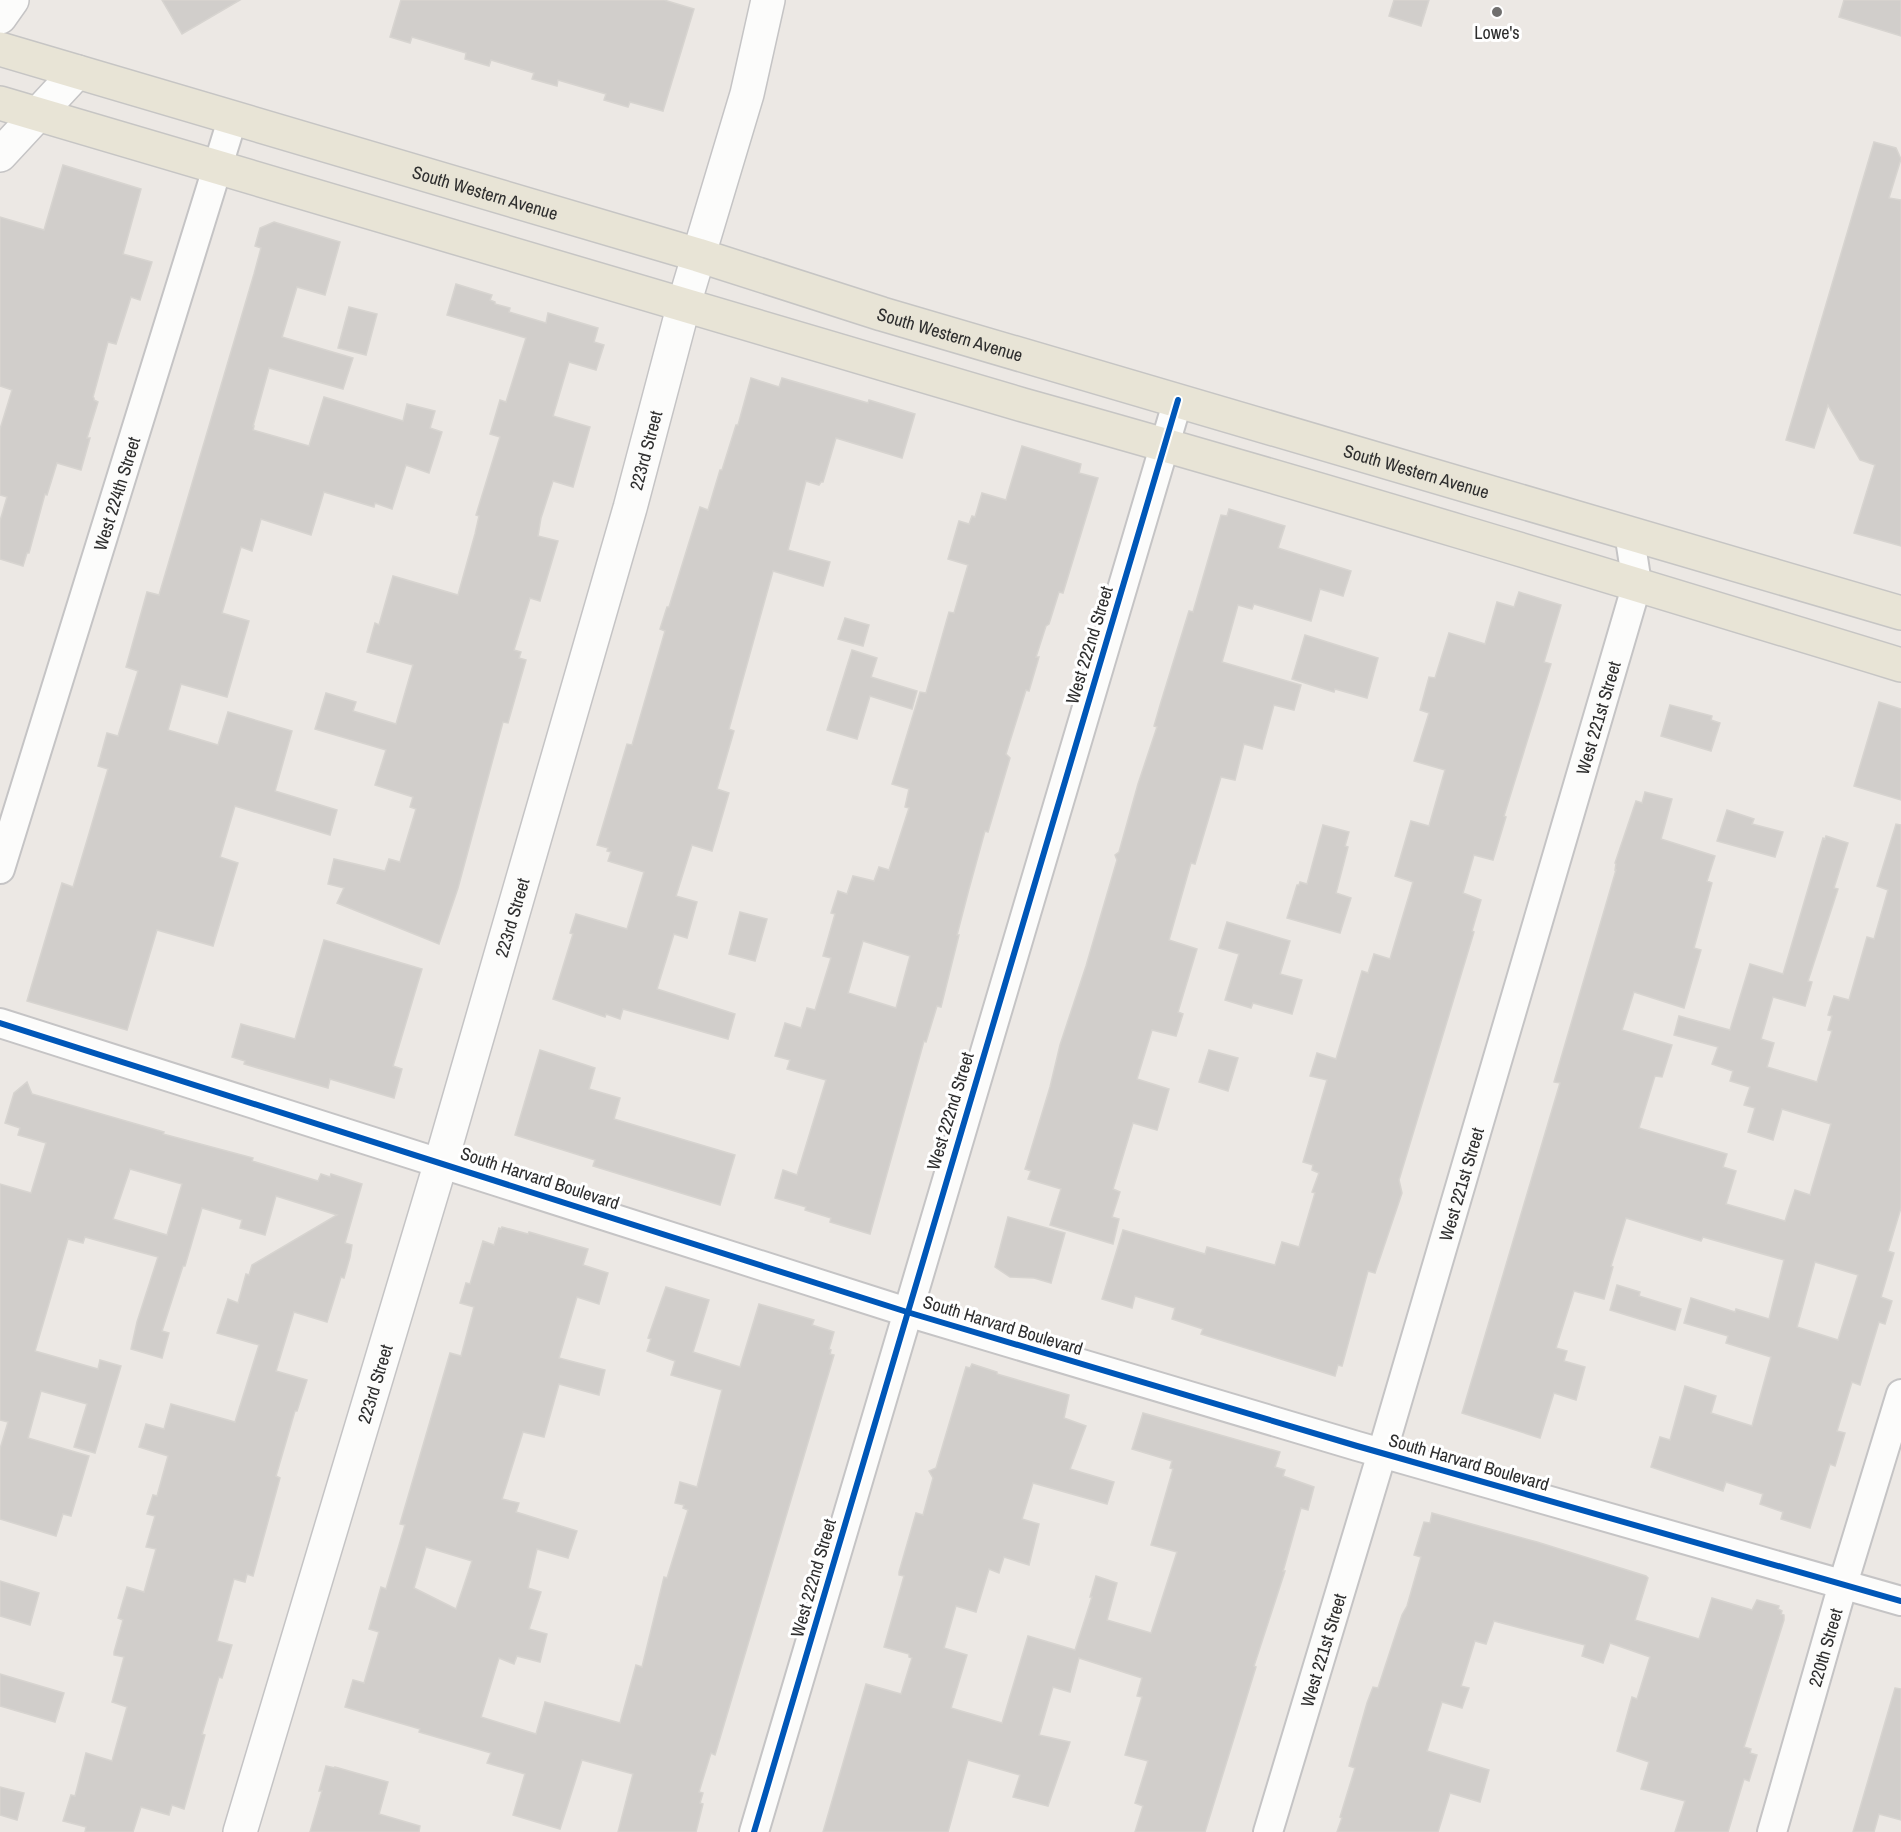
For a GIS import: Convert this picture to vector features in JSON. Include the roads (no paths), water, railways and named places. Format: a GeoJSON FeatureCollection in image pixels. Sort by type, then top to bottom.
{"type":"FeatureCollection","features":[{"type":"Feature","properties":{"kind":"main road"},"geometry":{"type":"LineString","coordinates":[[0,17],[12,0]]}},
{"type":"Feature","properties":{"kind":"main road","name":"223rd Street"},"geometry":{"type":"LineString","coordinates":[[240,1832],[441,1162],[630,508],[684,304],[747,94],[768,0]]}},
{"type":"Feature","properties":{"kind":"main road","name":"South Western Avenue"},"geometry":{"type":"LineString","coordinates":[[0,49],[698,255],[882,314],[1901,613]]}},
{"type":"Feature","properties":{"kind":"main road"},"geometry":{"type":"LineString","coordinates":[[0,155],[77,72]]}},
{"type":"Feature","properties":{"kind":"main road"},"geometry":{"type":"LineString","coordinates":[[0,103],[1023,405],[1164,444],[1901,665]]}},
{"type":"Feature","properties":{"kind":"street","name":"West 224th Street"},"geometry":{"type":"LineString","coordinates":[[0,869],[233,117]]}},
{"type":"Feature","properties":{"kind":"street","name":"West 222nd Street"},"geometry":{"type":"LineString","coordinates":[[754,1832],[1178,400]]}},
{"type":"Feature","properties":{"kind":"street","name":"West 221st Street"},"geometry":{"type":"LineString","coordinates":[[1268,1832],[1382,1453],[1637,584],[1629,532]]}},
{"type":"Feature","properties":{"kind":"street","name":"South Harvard Boulevard"},"geometry":{"type":"LineString","coordinates":[[0,1023],[907,1312],[1382,1453],[1901,1601]]}},
{"type":"Feature","properties":{"kind":"street","name":"220th Street"},"geometry":{"type":"LineString","coordinates":[[1772,1832],[1843,1584],[1901,1394]]}},
{"type":"Feature","properties":{"kind":"place","name":"Lowe's"},"geometry":{"type":"Point","coordinates":[1497,12]}}]}
